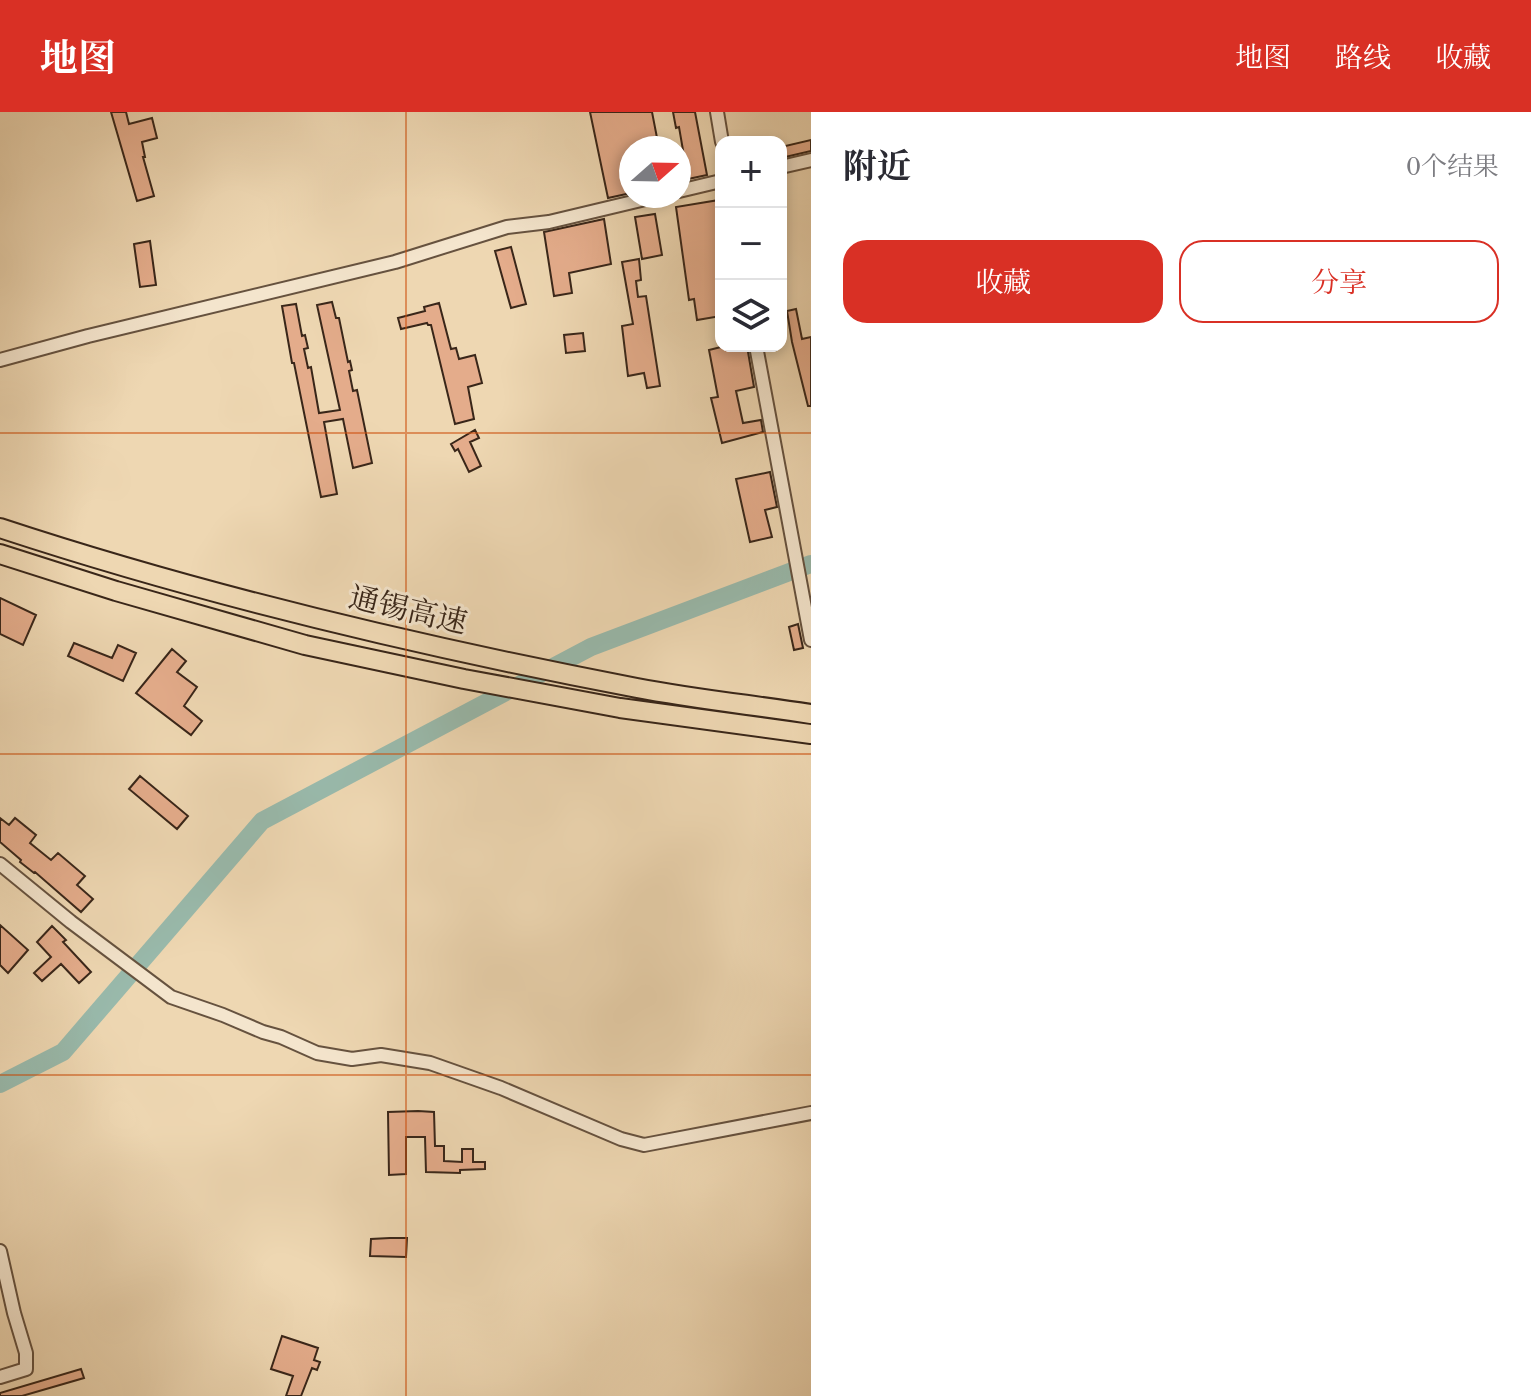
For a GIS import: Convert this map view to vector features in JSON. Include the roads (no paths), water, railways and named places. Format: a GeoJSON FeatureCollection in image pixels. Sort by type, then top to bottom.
{"type":"FeatureCollection","features":[{"type":"Feature","properties":{"kind":"highway","name":"通锡高速"},"geometry":{"type":"LineString","coordinates":[[0,528],[99,560],[309,616],[624,685],[811,714]]}},
{"type":"Feature","properties":{"kind":"highway","name":"通锡高速"},"geometry":{"type":"LineString","coordinates":[[0,554],[305,645],[620,708],[811,734]]}},
{"type":"Feature","properties":{"kind":"street"},"geometry":{"type":"LineString","coordinates":[[717,112],[721,136]]}},
{"type":"Feature","properties":{"kind":"street"},"geometry":{"type":"LineString","coordinates":[[787,166],[811,160]]}},
{"type":"Feature","properties":{"kind":"street"},"geometry":{"type":"LineString","coordinates":[[691,188],[715,182]]}},
{"type":"Feature","properties":{"kind":"street"},"geometry":{"type":"LineString","coordinates":[[0,360],[395,262],[507,227],[549,222],[619,205]]}},
{"type":"Feature","properties":{"kind":"street"},"geometry":{"type":"LineString","coordinates":[[757,352],[811,640]]}},
{"type":"Feature","properties":{"kind":"street"},"geometry":{"type":"LineString","coordinates":[[0,864],[171,997],[317,1053],[352,1059],[381,1055],[430,1063],[501,1088],[621,1139],[644,1145],[811,1113]]}},
{"type":"Feature","properties":{"kind":"street"},"geometry":{"type":"LineString","coordinates":[[0,1251],[26,1353],[26,1369],[0,1377]]}},
{"type":"Feature","properties":{"kind":"waterway"},"geometry":{"type":"LineString","coordinates":[[0,1084],[63,1052],[262,821],[591,647],[811,564]]}}]}
